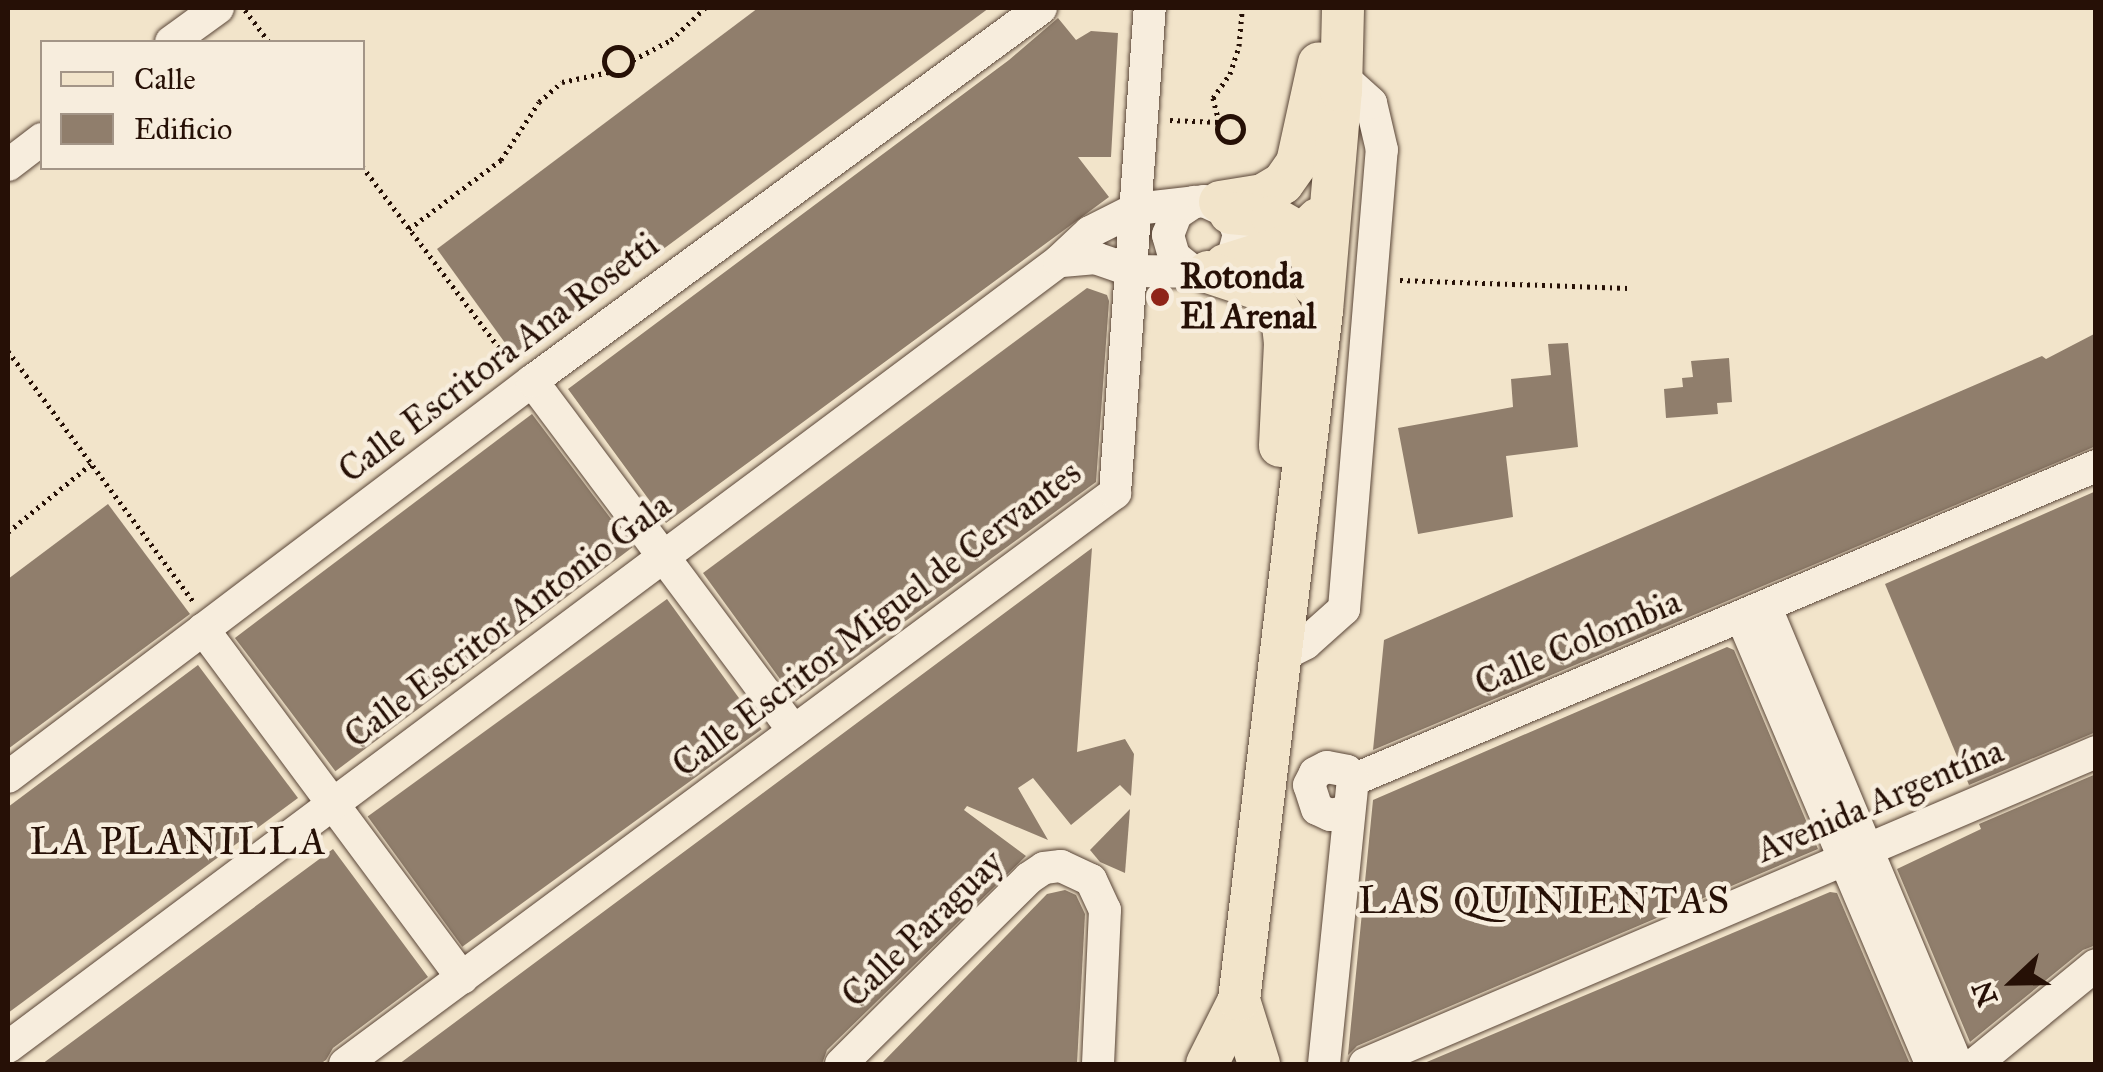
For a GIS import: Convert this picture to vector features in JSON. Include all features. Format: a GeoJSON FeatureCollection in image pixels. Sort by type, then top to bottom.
{"type":"FeatureCollection","features":[{"type":"Feature","properties":{"kind":"main road"},"geometry":{"type":"LineString","coordinates":[[1277,551],[1304,236],[1334,77],[1325,8]]}},
{"type":"Feature","properties":{"kind":"main road"},"geometry":{"type":"LineString","coordinates":[[1207,1064],[1239,1000],[1306,436],[1334,77],[1343,8]]}},
{"type":"Feature","properties":{"kind":"main road"},"geometry":{"type":"LineString","coordinates":[[1213,205],[1262,195],[1282,183],[1297,163],[1334,77]]}},
{"type":"Feature","properties":{"kind":"main road"},"geometry":{"type":"LineString","coordinates":[[1213,205],[1272,217],[1304,236],[1313,258],[1306,436]]}},
{"type":"Feature","properties":{"kind":"main road"},"geometry":{"type":"LineString","coordinates":[[1208,269],[1250,260],[1304,236]]}},
{"type":"Feature","properties":{"kind":"main road"},"geometry":{"type":"LineString","coordinates":[[1208,269],[1262,290],[1273,298],[1282,315],[1285,343],[1267,751]]}},
{"type":"Feature","properties":{"kind":"main road"},"geometry":{"type":"LineString","coordinates":[[1239,1000],[1260,1064]]}},
{"type":"Feature","properties":{"kind":"main road"},"geometry":{"type":"LineString","coordinates":[[1220,1064],[1241,1064]]}},
{"type":"Feature","properties":{"kind":"street"},"geometry":{"type":"LineString","coordinates":[[174,40],[218,8]]}},
{"type":"Feature","properties":{"kind":"street","name":"Calle Escritora Ana Rosetti"},"geometry":{"type":"LineString","coordinates":[[8,777],[530,383],[1042,8]]}},
{"type":"Feature","properties":{"kind":"street","name":"Calle Escritor Miguel de Cervantes"},"geometry":{"type":"LineString","coordinates":[[345,1064],[1115,493],[1150,8]]}},
{"type":"Feature","properties":{"kind":"street"},"geometry":{"type":"LineString","coordinates":[[1279,656],[1306,643],[1344,609],[1382,150],[1371,102],[1334,77]]}},
{"type":"Feature","properties":{"kind":"street"},"geometry":{"type":"LineString","coordinates":[[8,165],[40,141]]}},
{"type":"Feature","properties":{"kind":"street"},"geometry":{"type":"LineString","coordinates":[[1136,208],[1213,205]]}},
{"type":"Feature","properties":{"kind":"street"},"geometry":{"type":"LineString","coordinates":[[1059,261],[1096,258],[1133,271],[1208,269],[1238,246],[1239,234],[1213,205]]}},
{"type":"Feature","properties":{"kind":"street"},"geometry":{"type":"LineString","coordinates":[[1208,269],[1174,256],[1168,235],[1176,214],[1213,205]]}},
{"type":"Feature","properties":{"kind":"street","name":"Calle Escritor Antonio Gala"},"geometry":{"type":"LineString","coordinates":[[8,1047],[663,553],[1059,261],[1090,232],[1136,208]]}},
{"type":"Feature","properties":{"kind":"street"},"geometry":{"type":"LineString","coordinates":[[530,383],[663,553],[794,732]]}},
{"type":"Feature","properties":{"kind":"street","name":"Calle Colombia"},"geometry":{"type":"LineString","coordinates":[[1324,1064],[1351,796],[1754,613],[2096,466]]}},
{"type":"Feature","properties":{"kind":"street"},"geometry":{"type":"LineString","coordinates":[[1754,613],[1855,856],[1930,1064]]}},
{"type":"Feature","properties":{"kind":"street"},"geometry":{"type":"LineString","coordinates":[[206,627],[462,978]]}},
{"type":"Feature","properties":{"kind":"street","name":"Avenida Argentína"},"geometry":{"type":"LineString","coordinates":[[1366,1064],[2096,752]]}},
{"type":"Feature","properties":{"kind":"street"},"geometry":{"type":"LineString","coordinates":[[1855,856],[1957,1064]]}},
{"type":"Feature","properties":{"kind":"street","name":"Calle Paraguay"},"geometry":{"type":"LineString","coordinates":[[841,1064],[1044,868],[1077,871],[1090,880],[1105,910],[1098,1064]]}},
{"type":"Feature","properties":{"kind":"street"},"geometry":{"type":"LineString","coordinates":[[1974,1064],[2096,965]]}},
{"type":"Feature","properties":{"kind":"path"},"geometry":{"type":"LineString","coordinates":[[243,8],[268,40]]}},
{"type":"Feature","properties":{"kind":"path"},"geometry":{"type":"LineString","coordinates":[[409,229],[501,160],[538,102],[562,82],[609,72],[623,74],[633,60],[670,40],[705,8]]}},
{"type":"Feature","properties":{"kind":"path"},"geometry":{"type":"LineString","coordinates":[[1142,119],[1218,122],[1230,115],[1243,129],[1241,136],[1223,140],[1218,122],[1213,98],[1230,74],[1239,46],[1242,8]]}},
{"type":"Feature","properties":{"kind":"path"},"geometry":{"type":"LineString","coordinates":[[609,72],[604,58],[613,47],[628,50],[633,60]]}},
{"type":"Feature","properties":{"kind":"path"},"geometry":{"type":"LineString","coordinates":[[365,170],[530,383]]}},
{"type":"Feature","properties":{"kind":"path"},"geometry":{"type":"LineString","coordinates":[[1372,279],[1628,288]]}},
{"type":"Feature","properties":{"kind":"path"},"geometry":{"type":"LineString","coordinates":[[8,350],[206,627]]}},
{"type":"Feature","properties":{"kind":"path"},"geometry":{"type":"LineString","coordinates":[[8,532],[91,464]]}},
{"type":"Feature","properties":{"kind":"building"},"geometry":{"type":"Polygon","coordinates":[[[758,8],[989,8],[516,358],[437,249],[758,8]]]}},
{"type":"Feature","properties":{"kind":"building"},"geometry":{"type":"Polygon","coordinates":[[[1058,18],[1076,40],[1091,31],[1118,33],[1111,157],[1078,157],[1109,197],[666,523],[568,389],[1009,60],[1058,18]]]}},
{"type":"Feature","properties":{"kind":"building"},"geometry":{"type":"Polygon","coordinates":[[[1087,288],[1107,295],[1109,301],[1096,482],[796,701],[703,573],[1087,288]]]}},
{"type":"Feature","properties":{"kind":"building"},"geometry":{"type":"Polygon","coordinates":[[[2096,333],[2096,446],[1373,750],[1384,640],[2042,356],[2046,359],[2096,333]]]}},
{"type":"Feature","properties":{"kind":"building"},"geometry":{"type":"Polygon","coordinates":[[[1568,343],[1578,447],[1506,456],[1513,517],[1418,534],[1398,428],[1513,407],[1511,379],[1551,375],[1548,344],[1568,343]]]}},
{"type":"Feature","properties":{"kind":"building"},"geometry":{"type":"Polygon","coordinates":[[[1729,358],[1732,402],[1717,403],[1718,414],[1666,418],[1664,389],[1683,387],[1682,378],[1693,377],[1691,361],[1729,358]]]}},
{"type":"Feature","properties":{"kind":"building"},"geometry":{"type":"Polygon","coordinates":[[[532,414],[633,547],[335,771],[235,638],[532,414]]]}},
{"type":"Feature","properties":{"kind":"building"},"geometry":{"type":"Polygon","coordinates":[[[2096,491],[2096,732],[1969,785],[1885,584],[2096,491]]]}},
{"type":"Feature","properties":{"kind":"building"},"geometry":{"type":"Polygon","coordinates":[[[108,504],[190,614],[8,749],[8,579],[108,504]]]}},
{"type":"Feature","properties":{"kind":"building"},"geometry":{"type":"Polygon","coordinates":[[[1092,548],[1077,752],[1125,739],[1134,754],[1131,796],[1120,785],[1071,825],[1033,778],[1018,788],[1048,840],[967,806],[964,810],[1026,856],[827,1050],[822,1064],[399,1064],[1092,548]]]}},
{"type":"Feature","properties":{"kind":"building"},"geometry":{"type":"Polygon","coordinates":[[[667,599],[762,729],[462,947],[368,816],[667,599]]]}},
{"type":"Feature","properties":{"kind":"building"},"geometry":{"type":"Polygon","coordinates":[[[1727,647],[1734,650],[1818,849],[1357,1046],[1348,1055],[1373,800],[1727,647]]]}},
{"type":"Feature","properties":{"kind":"building"},"geometry":{"type":"Polygon","coordinates":[[[198,665],[298,798],[8,1013],[8,807],[198,665]]]}},
{"type":"Feature","properties":{"kind":"building"},"geometry":{"type":"Polygon","coordinates":[[[2096,774],[2096,945],[2083,950],[1970,1042],[1897,869],[1981,829],[1979,824],[2096,774]]]}},
{"type":"Feature","properties":{"kind":"building"},"geometry":{"type":"Polygon","coordinates":[[[1130,809],[1125,873],[1100,862],[1090,850],[1130,809]]]}},
{"type":"Feature","properties":{"kind":"building"},"geometry":{"type":"Polygon","coordinates":[[[333,849],[428,977],[333,1048],[326,1060],[320,1064],[42,1064],[333,849]]]}},
{"type":"Feature","properties":{"kind":"building"},"geometry":{"type":"Polygon","coordinates":[[[1065,890],[1076,895],[1085,914],[1077,1064],[881,1064],[1047,894],[1065,890]]]}},
{"type":"Feature","properties":{"kind":"building"},"geometry":{"type":"Polygon","coordinates":[[[1830,892],[1837,893],[1910,1064],[1422,1064],[1830,892]]]}},
{"type":"Feature","properties":{"kind":"place","name":"Rotonda El Arenal"},"geometry":{"type":"Point","coordinates":[1160,297]}},
{"type":"Feature","properties":{"kind":"district","name":"LA PLANILLA"},"geometry":{"type":"Point","coordinates":[179,842]}},
{"type":"Feature","properties":{"kind":"district","name":"LAS QUINIENTAS"},"geometry":{"type":"Point","coordinates":[1545,901]}}]}
